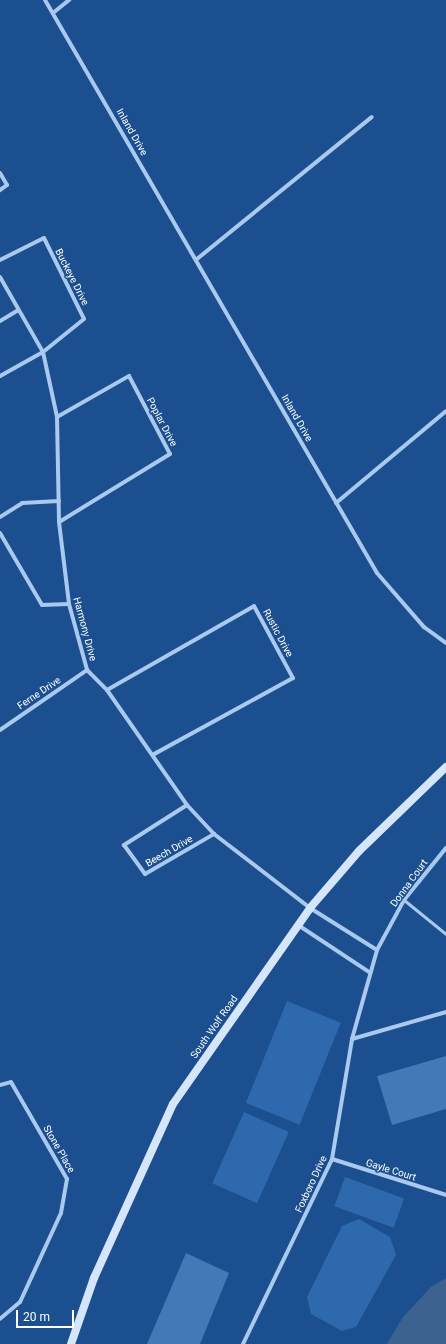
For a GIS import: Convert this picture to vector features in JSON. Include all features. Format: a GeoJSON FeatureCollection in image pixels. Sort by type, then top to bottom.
{"type":"FeatureCollection","features":[{"type":"Feature","properties":{"kind":"main road","name":"South Wolf Road"},"geometry":{"type":"LineString","coordinates":[[71,1344],[94,1278],[173,1104],[310,908],[358,851],[446,767]]}},
{"type":"Feature","properties":{"kind":"street","name":"Inland Drive"},"geometry":{"type":"LineString","coordinates":[[45,0],[197,259],[381,579],[424,627],[446,642]]}},
{"type":"Feature","properties":{"kind":"street"},"geometry":{"type":"LineString","coordinates":[[53,13],[70,0]]}},
{"type":"Feature","properties":{"kind":"street"},"geometry":{"type":"LineString","coordinates":[[197,259],[372,117]]}},
{"type":"Feature","properties":{"kind":"street"},"geometry":{"type":"LineString","coordinates":[[0,173],[7,185],[0,190]]}},
{"type":"Feature","properties":{"kind":"street","name":"Buckeye Drive"},"geometry":{"type":"LineString","coordinates":[[0,260],[44,238],[84,319],[43,352],[0,376]]}},
{"type":"Feature","properties":{"kind":"street","name":"Harmony Drive"},"geometry":{"type":"LineString","coordinates":[[0,277],[43,352],[57,417],[59,522],[69,604],[87,670],[107,690],[154,754],[187,805],[214,834],[310,908]]}},
{"type":"Feature","properties":{"kind":"street"},"geometry":{"type":"LineString","coordinates":[[0,321],[18,310]]}},
{"type":"Feature","properties":{"kind":"street","name":"Poplar Drive"},"geometry":{"type":"LineString","coordinates":[[57,417],[129,376],[170,454],[59,522]]}},
{"type":"Feature","properties":{"kind":"street"},"geometry":{"type":"LineString","coordinates":[[336,503],[446,411]]}},
{"type":"Feature","properties":{"kind":"street"},"geometry":{"type":"LineString","coordinates":[[0,517],[22,503],[59,501]]}},
{"type":"Feature","properties":{"kind":"street"},"geometry":{"type":"LineString","coordinates":[[0,533],[42,605],[69,604]]}},
{"type":"Feature","properties":{"kind":"street","name":"Rustic Drive"},"geometry":{"type":"LineString","coordinates":[[107,690],[254,606],[292,678],[154,754]]}},
{"type":"Feature","properties":{"kind":"street","name":"Ferne Drive"},"geometry":{"type":"LineString","coordinates":[[0,730],[87,670]]}},
{"type":"Feature","properties":{"kind":"street","name":"Beech Drive"},"geometry":{"type":"LineString","coordinates":[[187,805],[124,845],[145,874],[214,834]]}},
{"type":"Feature","properties":{"kind":"street","name":"Donna Court"},"geometry":{"type":"LineString","coordinates":[[377,950],[404,900],[446,848]]}},
{"type":"Feature","properties":{"kind":"street"},"geometry":{"type":"LineString","coordinates":[[310,908],[377,950]]}},
{"type":"Feature","properties":{"kind":"street"},"geometry":{"type":"LineString","coordinates":[[298,925],[369,972]]}},
{"type":"Feature","properties":{"kind":"street","name":"Foxboro Drive"},"geometry":{"type":"LineString","coordinates":[[243,1344],[332,1160],[352,1039],[369,972],[377,950]]}},
{"type":"Feature","properties":{"kind":"street"},"geometry":{"type":"LineString","coordinates":[[352,1039],[446,1012]]}},
{"type":"Feature","properties":{"kind":"street","name":"Stone Place"},"geometry":{"type":"LineString","coordinates":[[0,1085],[11,1082],[67,1179],[60,1213],[20,1302],[0,1319]]}},
{"type":"Feature","properties":{"kind":"street","name":"Gayle Court"},"geometry":{"type":"LineString","coordinates":[[332,1160],[446,1195]]}},
{"type":"Feature","properties":{"kind":"lane"},"geometry":{"type":"LineString","coordinates":[[404,900],[446,934]]}},
{"type":"Feature","properties":{"kind":"shaded area"},"geometry":{"type":"Polygon","coordinates":[[[287,1001],[341,1023],[300,1125],[246,1103],[287,1001]]]}},
{"type":"Feature","properties":{"kind":"shaded area"},"geometry":{"type":"Polygon","coordinates":[[[244,1112],[289,1132],[257,1203],[212,1183],[244,1112]]]}},
{"type":"Feature","properties":{"kind":"shaded area"},"geometry":{"type":"Polygon","coordinates":[[[345,1177],[404,1199],[394,1228],[334,1206],[345,1177]]]}},
{"type":"Feature","properties":{"kind":"shaded area"},"geometry":{"type":"Polygon","coordinates":[[[359,1219],[390,1237],[396,1255],[356,1327],[342,1331],[311,1314],[307,1297],[342,1226],[359,1219]]]}},
{"type":"Feature","properties":{"kind":"shaded area"},"geometry":{"type":"Polygon","coordinates":[[[446,1278],[446,1344],[387,1344],[403,1317],[431,1287],[446,1278]]]}},
{"type":"Feature","properties":{"kind":"building"},"geometry":{"type":"Polygon","coordinates":[[[446,1056],[446,1109],[392,1125],[377,1076],[446,1056]]]}},
{"type":"Feature","properties":{"kind":"building"},"geometry":{"type":"Polygon","coordinates":[[[186,1253],[229,1273],[200,1344],[147,1344],[186,1253]]]}}]}
